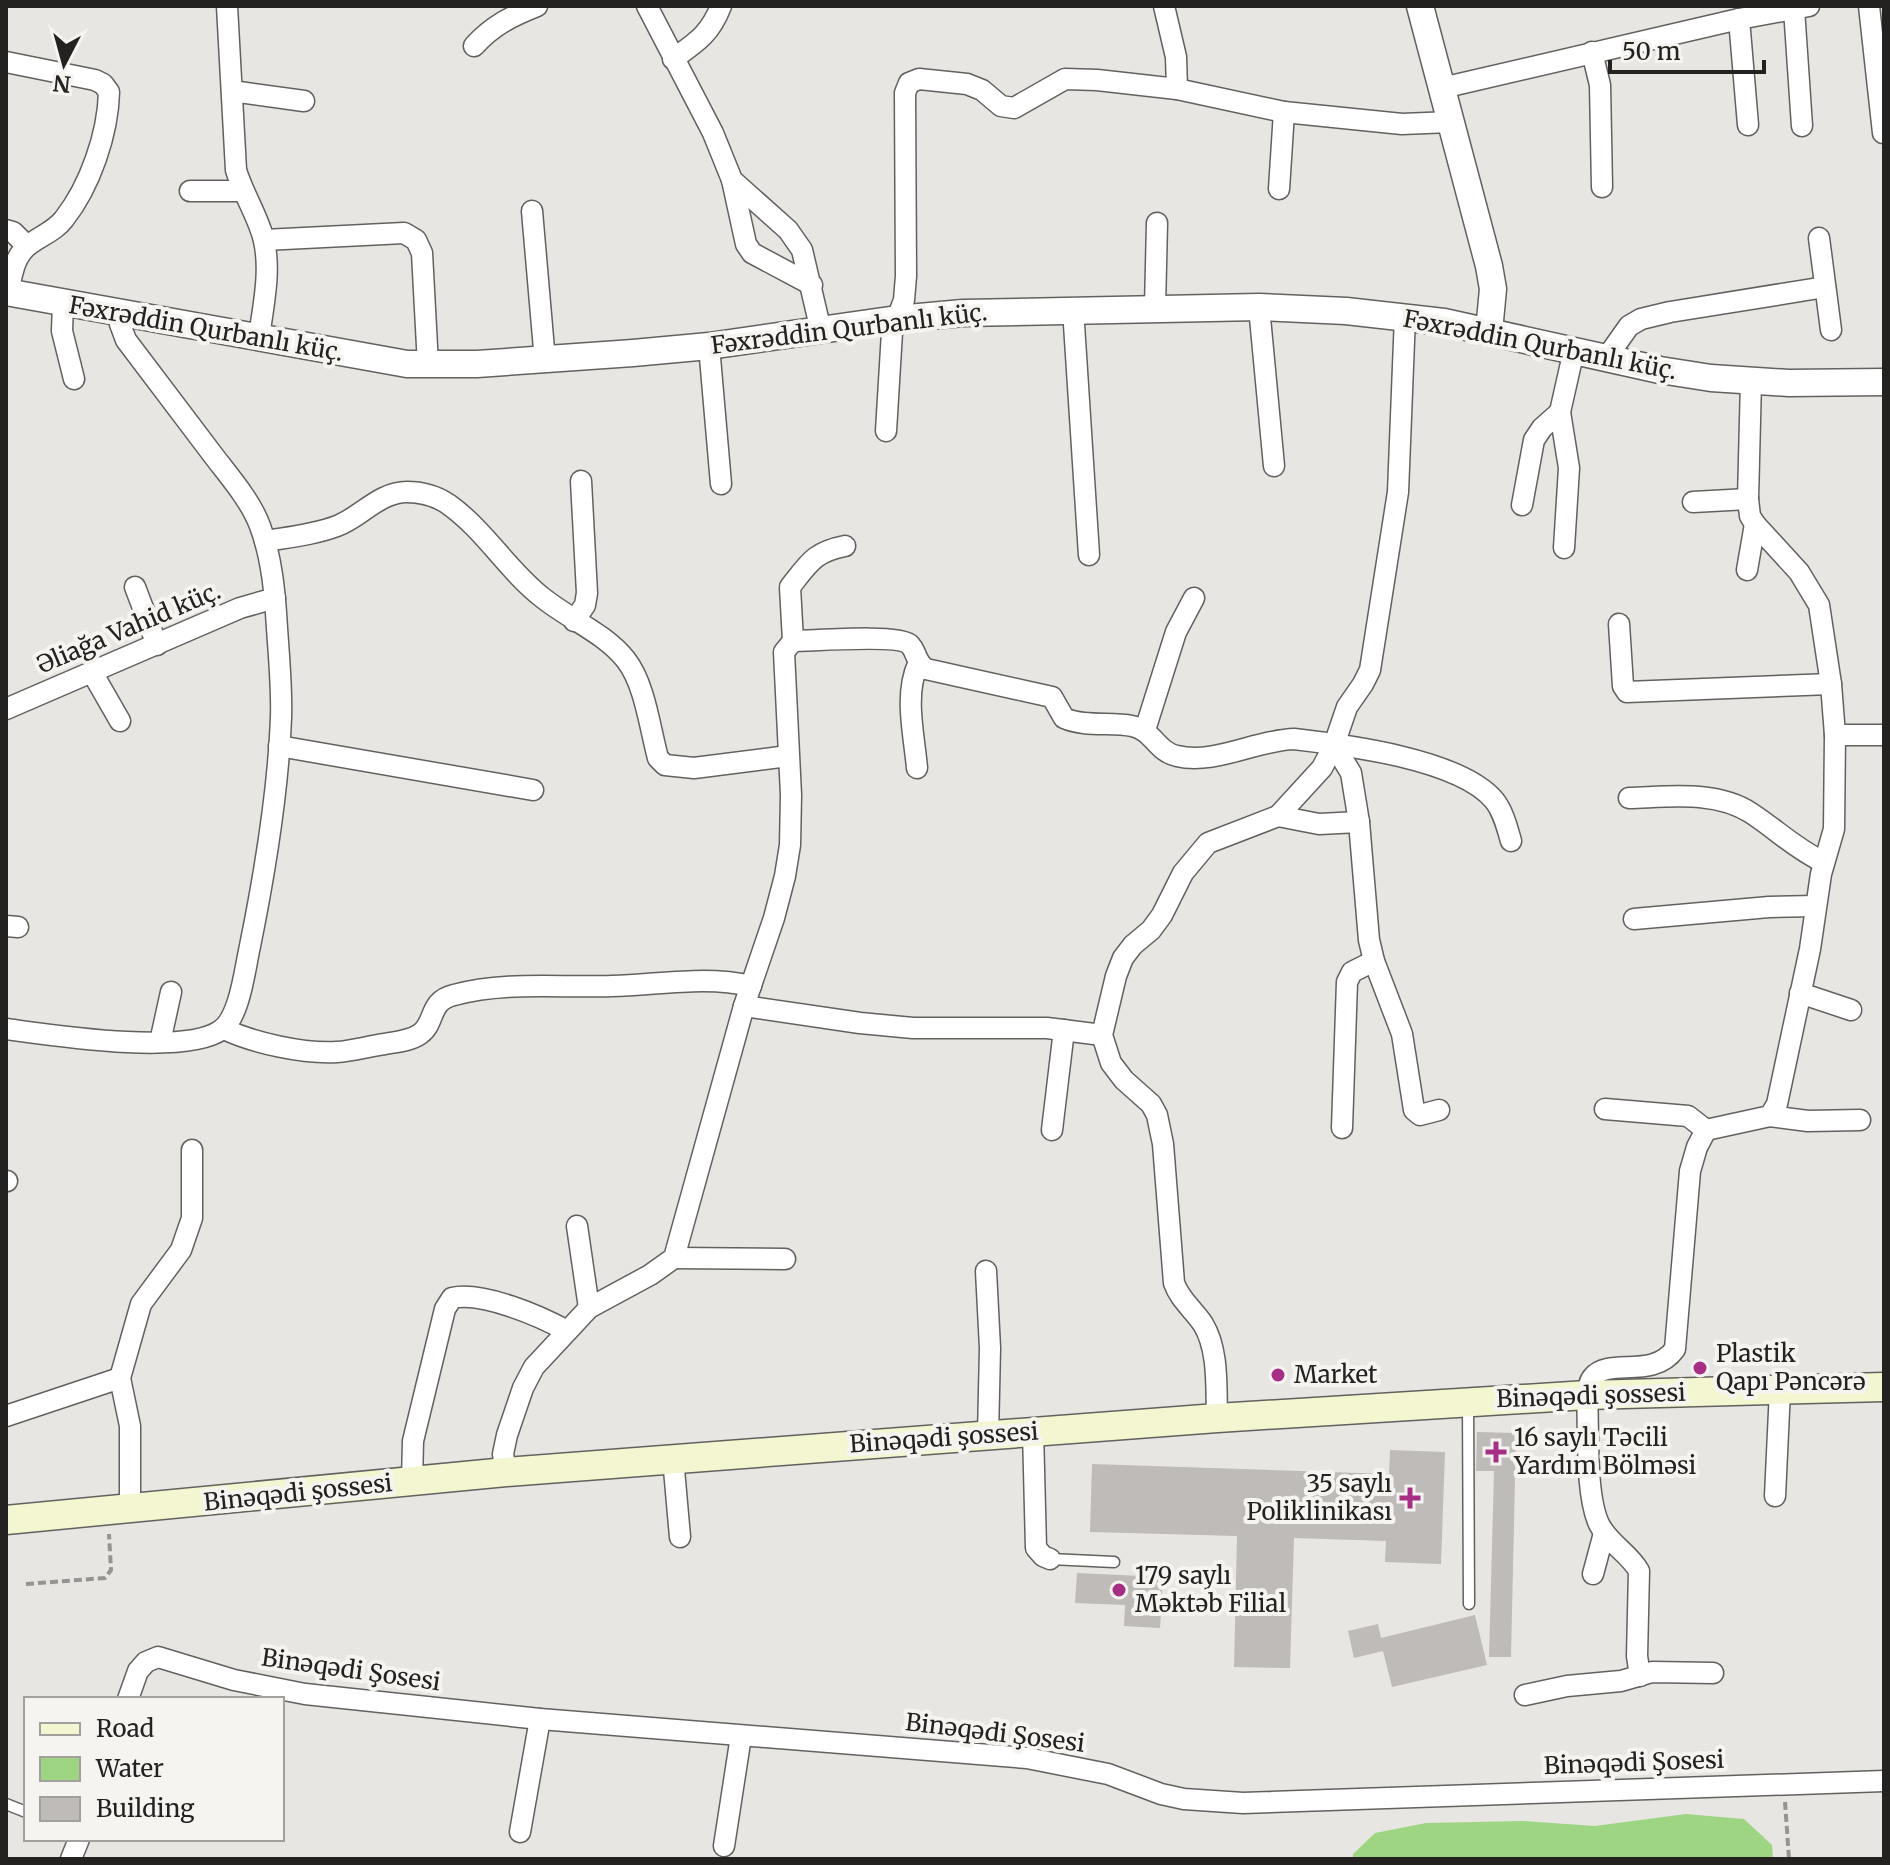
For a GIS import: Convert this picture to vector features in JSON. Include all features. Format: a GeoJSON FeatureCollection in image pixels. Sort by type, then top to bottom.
{"type":"FeatureCollection","features":[{"type":"Feature","properties":{"kind":"main road","name":"Binəqədi şossesi"},"geometry":{"type":"LineString","coordinates":[[6,1520],[506,1472],[1033,1431],[1468,1401],[1884,1387]]}},
{"type":"Feature","properties":{"kind":"street"},"geometry":{"type":"LineString","coordinates":[[227,6],[234,155],[242,191],[264,240],[266,269],[259,337]]}},
{"type":"Feature","properties":{"kind":"street"},"geometry":{"type":"LineString","coordinates":[[474,46],[497,24],[537,6]]}},
{"type":"Feature","properties":{"kind":"street"},"geometry":{"type":"LineString","coordinates":[[647,6],[713,133],[732,180],[746,244],[752,253],[812,285]]}},
{"type":"Feature","properties":{"kind":"street"},"geometry":{"type":"LineString","coordinates":[[673,59],[714,25],[721,6]]}},
{"type":"Feature","properties":{"kind":"street"},"geometry":{"type":"LineString","coordinates":[[1164,6],[1176,57],[1177,89]]}},
{"type":"Feature","properties":{"kind":"street"},"geometry":{"type":"LineString","coordinates":[[1420,6],[1489,266],[1493,289],[1489,331]]}},
{"type":"Feature","properties":{"kind":"street"},"geometry":{"type":"LineString","coordinates":[[1869,6],[1883,133]]}},
{"type":"Feature","properties":{"kind":"street"},"geometry":{"type":"LineString","coordinates":[[1442,88],[1739,19],[1802,8],[1802,126]]}},
{"type":"Feature","properties":{"kind":"street"},"geometry":{"type":"LineString","coordinates":[[1739,19],[1748,125]]}},
{"type":"Feature","properties":{"kind":"street"},"geometry":{"type":"LineString","coordinates":[[1592,52],[1600,85],[1602,187]]}},
{"type":"Feature","properties":{"kind":"street"},"geometry":{"type":"LineString","coordinates":[[6,62],[95,80],[109,92],[101,138],[75,204],[53,230],[26,245],[15,260],[7,292]]}},
{"type":"Feature","properties":{"kind":"street"},"geometry":{"type":"LineString","coordinates":[[886,431],[891,347],[904,300],[906,276],[905,93],[909,83],[919,79],[967,84],[982,90],[1001,106],[1014,108],[1065,79],[1177,89],[1284,112],[1402,124],[1451,122]]}},
{"type":"Feature","properties":{"kind":"street"},"geometry":{"type":"LineString","coordinates":[[232,91],[304,101]]}},
{"type":"Feature","properties":{"kind":"street"},"geometry":{"type":"LineString","coordinates":[[1279,189],[1284,112]]}},
{"type":"Feature","properties":{"kind":"street"},"geometry":{"type":"LineString","coordinates":[[732,180],[788,230],[802,250],[821,331]]}},
{"type":"Feature","properties":{"kind":"street"},"geometry":{"type":"LineString","coordinates":[[190,191],[242,191]]}},
{"type":"Feature","properties":{"kind":"street"},"geometry":{"type":"LineString","coordinates":[[532,211],[545,361]]}},
{"type":"Feature","properties":{"kind":"street"},"geometry":{"type":"LineString","coordinates":[[1155,307],[1157,223]]}},
{"type":"Feature","properties":{"kind":"street"},"geometry":{"type":"LineString","coordinates":[[6,230],[13,232],[26,245]]}},
{"type":"Feature","properties":{"kind":"street"},"geometry":{"type":"LineString","coordinates":[[264,240],[404,233],[416,240],[422,253],[428,365]]}},
{"type":"Feature","properties":{"kind":"street"},"geometry":{"type":"LineString","coordinates":[[1819,238],[1831,330]]}},
{"type":"Feature","properties":{"kind":"street"},"geometry":{"type":"LineString","coordinates":[[1607,357],[1629,326],[1641,319],[1825,287]]}},
{"type":"Feature","properties":{"kind":"street","name":"Fəxrəddin Qurbanlı küç."},"geometry":{"type":"LineString","coordinates":[[7,292],[369,359],[428,365],[545,361],[709,346],[897,319],[963,313],[1259,307],[1405,316],[1489,331],[1660,370],[1751,381],[1884,382]]}},
{"type":"Feature","properties":{"kind":"street"},"geometry":{"type":"LineString","coordinates":[[63,302],[62,331],[74,379]]}},
{"type":"Feature","properties":{"kind":"street"},"geometry":{"type":"LineString","coordinates":[[1259,307],[1274,466]]}},
{"type":"Feature","properties":{"kind":"street"},"geometry":{"type":"LineString","coordinates":[[1073,309],[1089,555]]}},
{"type":"Feature","properties":{"kind":"street"},"geometry":{"type":"LineString","coordinates":[[6,1029],[90,1039],[160,1042],[213,1035],[224,1029],[232,1018],[261,893],[281,717],[275,598],[265,541],[259,522],[231,480],[126,340],[119,311]]}},
{"type":"Feature","properties":{"kind":"street"},"geometry":{"type":"LineString","coordinates":[[1217,1418],[1210,1339],[1203,1324],[1178,1294],[1174,1283],[1163,1144],[1157,1115],[1151,1104],[1124,1080],[1111,1063],[1102,1035],[1123,958],[1162,915],[1183,873],[1208,843],[1278,816],[1322,768],[1347,707],[1370,670],[1398,492],[1405,316]]}},
{"type":"Feature","properties":{"kind":"street"},"geometry":{"type":"LineString","coordinates":[[709,346],[721,484]]}},
{"type":"Feature","properties":{"kind":"street"},"geometry":{"type":"LineString","coordinates":[[1564,548],[1569,468],[1560,412],[1574,350]]}},
{"type":"Feature","properties":{"kind":"street"},"geometry":{"type":"LineString","coordinates":[[1751,381],[1750,516],[1799,572],[1819,605],[1835,735],[1834,829],[1823,862],[1810,949],[1777,1104],[1770,1116]]}},
{"type":"Feature","properties":{"kind":"street"},"geometry":{"type":"LineString","coordinates":[[1522,505],[1534,440],[1560,412]]}},
{"type":"Feature","properties":{"kind":"street"},"geometry":{"type":"LineString","coordinates":[[574,621],[585,605],[587,593],[581,481]]}},
{"type":"Feature","properties":{"kind":"street"},"geometry":{"type":"LineString","coordinates":[[265,541],[310,535],[339,525],[394,493],[410,492],[444,501],[472,522],[517,576],[574,621],[613,646],[635,673],[658,758],[665,765],[679,769],[694,768],[788,756]]}},
{"type":"Feature","properties":{"kind":"street"},"geometry":{"type":"LineString","coordinates":[[1693,502],[1748,499]]}},
{"type":"Feature","properties":{"kind":"street"},"geometry":{"type":"LineString","coordinates":[[1747,570],[1755,524]]}},
{"type":"Feature","properties":{"kind":"street"},"geometry":{"type":"LineString","coordinates":[[674,1258],[744,1006],[785,876],[791,807],[784,652],[793,641],[790,587],[816,555],[827,549],[845,546]]}},
{"type":"Feature","properties":{"kind":"street"},"geometry":{"type":"LineString","coordinates":[[135,587],[157,645]]}},
{"type":"Feature","properties":{"kind":"street","name":"Əliağa Vahid küç."},"geometry":{"type":"LineString","coordinates":[[6,709],[240,608],[275,598]]}},
{"type":"Feature","properties":{"kind":"street"},"geometry":{"type":"LineString","coordinates":[[1145,730],[1176,632],[1194,598]]}},
{"type":"Feature","properties":{"kind":"street"},"geometry":{"type":"LineString","coordinates":[[1619,624],[1623,686],[1627,692],[1831,684]]}},
{"type":"Feature","properties":{"kind":"street"},"geometry":{"type":"LineString","coordinates":[[793,641],[904,641],[912,646],[918,664],[911,680],[917,768]]}},
{"type":"Feature","properties":{"kind":"street"},"geometry":{"type":"LineString","coordinates":[[918,664],[938,673],[1052,697],[1060,714],[1070,721],[1133,726],[1145,730],[1161,749],[1182,758],[1208,757],[1273,739],[1294,739],[1408,759],[1452,771],[1494,800],[1505,820],[1511,841]]}},
{"type":"Feature","properties":{"kind":"street"},"geometry":{"type":"LineString","coordinates":[[93,674],[120,721]]}},
{"type":"Feature","properties":{"kind":"street"},"geometry":{"type":"LineString","coordinates":[[1835,735],[1884,735]]}},
{"type":"Feature","properties":{"kind":"street"},"geometry":{"type":"LineString","coordinates":[[1334,745],[1351,773],[1359,822],[1369,940],[1402,1034],[1414,1110],[1420,1115],[1439,1110]]}},
{"type":"Feature","properties":{"kind":"street"},"geometry":{"type":"LineString","coordinates":[[279,746],[533,790]]}},
{"type":"Feature","properties":{"kind":"street"},"geometry":{"type":"LineString","coordinates":[[1629,798],[1695,797],[1735,805],[1823,862]]}},
{"type":"Feature","properties":{"kind":"street"},"geometry":{"type":"LineString","coordinates":[[1278,816],[1319,824],[1359,822]]}},
{"type":"Feature","properties":{"kind":"street"},"geometry":{"type":"LineString","coordinates":[[1634,919],[1815,906]]}},
{"type":"Feature","properties":{"kind":"street"},"geometry":{"type":"LineString","coordinates":[[1342,1128],[1347,982],[1352,972],[1374,961]]}},
{"type":"Feature","properties":{"kind":"street"},"geometry":{"type":"LineString","coordinates":[[224,1029],[255,1040],[311,1051],[337,1052],[407,1040],[427,1027],[432,1010],[441,1000],[451,995],[500,987],[616,986],[716,980],[751,986]]}},
{"type":"Feature","properties":{"kind":"street"},"geometry":{"type":"LineString","coordinates":[[160,1042],[171,992]]}},
{"type":"Feature","properties":{"kind":"street"},"geometry":{"type":"LineString","coordinates":[[1800,993],[1851,1010]]}},
{"type":"Feature","properties":{"kind":"street"},"geometry":{"type":"LineString","coordinates":[[744,1006],[913,1028],[1024,1027],[1102,1035]]}},
{"type":"Feature","properties":{"kind":"street"},"geometry":{"type":"LineString","coordinates":[[1052,1130],[1064,1030]]}},
{"type":"Feature","properties":{"kind":"street"},"geometry":{"type":"LineString","coordinates":[[1605,1109],[1688,1116],[1706,1130]]}},
{"type":"Feature","properties":{"kind":"street"},"geometry":{"type":"LineString","coordinates":[[1640,1676],[1637,1656],[1639,1571],[1604,1533],[1594,1510],[1587,1395],[1591,1378],[1600,1371],[1657,1365],[1668,1359],[1675,1349],[1690,1171],[1706,1130],[1770,1116],[1808,1121],[1860,1120]]}},
{"type":"Feature","properties":{"kind":"street"},"geometry":{"type":"LineString","coordinates":[[119,1511],[130,1426],[120,1378],[141,1304],[175,1260],[192,1218],[192,1150]]}},
{"type":"Feature","properties":{"kind":"street"},"geometry":{"type":"LineString","coordinates":[[577,1226],[589,1308]]}},
{"type":"Feature","properties":{"kind":"street"},"geometry":{"type":"LineString","coordinates":[[506,1472],[503,1454],[523,1388],[534,1367],[589,1308],[650,1275],[674,1258],[785,1259]]}},
{"type":"Feature","properties":{"kind":"street"},"geometry":{"type":"LineString","coordinates":[[986,1271],[990,1348],[988,1435]]}},
{"type":"Feature","properties":{"kind":"street"},"geometry":{"type":"LineString","coordinates":[[412,1481],[413,1441],[445,1309],[452,1298],[464,1295],[521,1310],[567,1331]]}},
{"type":"Feature","properties":{"kind":"street"},"geometry":{"type":"LineString","coordinates":[[6,1416],[120,1378]]}},
{"type":"Feature","properties":{"kind":"street"},"geometry":{"type":"LineString","coordinates":[[1775,1496],[1780,1390]]}},
{"type":"Feature","properties":{"kind":"street"},"geometry":{"type":"LineString","coordinates":[[1033,1431],[1036,1548],[1050,1559]]}},
{"type":"Feature","properties":{"kind":"street"},"geometry":{"type":"LineString","coordinates":[[673,1458],[680,1537]]}},
{"type":"Feature","properties":{"kind":"street"},"geometry":{"type":"LineString","coordinates":[[1593,1574],[1604,1533]]}},
{"type":"Feature","properties":{"kind":"street","name":"Binəqədi Şosesi"},"geometry":{"type":"LineString","coordinates":[[129,1697],[138,1671],[146,1662],[158,1657],[234,1680],[305,1694],[540,1719],[1027,1758],[1108,1774],[1161,1794],[1184,1799],[1243,1803],[1884,1781]]}},
{"type":"Feature","properties":{"kind":"street"},"geometry":{"type":"LineString","coordinates":[[1525,1695],[1567,1686],[1621,1681],[1652,1672],[1713,1673]]}},
{"type":"Feature","properties":{"kind":"street"},"geometry":{"type":"LineString","coordinates":[[520,1832],[540,1719]]}},
{"type":"Feature","properties":{"kind":"street"},"geometry":{"type":"LineString","coordinates":[[724,1846],[741,1736]]}},
{"type":"Feature","properties":{"kind":"lane"},"geometry":{"type":"LineString","coordinates":[[1468,1401],[1469,1604]]}},
{"type":"Feature","properties":{"kind":"lane"},"geometry":{"type":"LineString","coordinates":[[1050,1559],[1114,1562]]}},
{"type":"Feature","properties":{"kind":"path"},"geometry":{"type":"LineString","coordinates":[[26,1584],[105,1578],[111,1570],[119,1511]]}},
{"type":"Feature","properties":{"kind":"path"},"geometry":{"type":"LineString","coordinates":[[1783,1784],[1789,1859]]}},
{"type":"Feature","properties":{"kind":"water"},"geometry":{"type":"Polygon","coordinates":[[[1686,1814],[1744,1819],[1772,1845],[1773,1859],[1353,1859],[1353,1854],[1375,1833],[1426,1823],[1523,1821],[1595,1826],[1686,1814]]]}},
{"type":"Feature","properties":{"kind":"building"},"geometry":{"type":"Polygon","coordinates":[[[1477,1432],[1516,1433],[1511,1657],[1489,1657],[1494,1471],[1476,1471],[1477,1432]]]}},
{"type":"Feature","properties":{"kind":"building"},"geometry":{"type":"Polygon","coordinates":[[[1390,1450],[1445,1452],[1441,1564],[1385,1562],[1386,1541],[1294,1538],[1290,1668],[1234,1667],[1237,1536],[1090,1532],[1092,1464],[1389,1474],[1390,1450]]]}},
{"type":"Feature","properties":{"kind":"building"},"geometry":{"type":"Polygon","coordinates":[[[1077,1573],[1163,1577],[1160,1628],[1124,1626],[1125,1605],[1075,1603],[1077,1573]]]}},
{"type":"Feature","properties":{"kind":"building"},"geometry":{"type":"Polygon","coordinates":[[[1475,1615],[1487,1665],[1392,1687],[1383,1651],[1354,1658],[1348,1631],[1378,1624],[1381,1638],[1475,1615]]]}},
{"type":"Feature","properties":{"kind":"place","name":"Plastik Qapı Pəncərə"},"geometry":{"type":"Point","coordinates":[1700,1368]}},
{"type":"Feature","properties":{"kind":"place","name":"Market"},"geometry":{"type":"Point","coordinates":[1278,1375]}},
{"type":"Feature","properties":{"kind":"place","name":"16 saylı Təcili Yardım Bölməsi"},"geometry":{"type":"Point","coordinates":[1496,1452]}},
{"type":"Feature","properties":{"kind":"place","name":"35 saylı Poliklinikası"},"geometry":{"type":"Point","coordinates":[1410,1498]}},
{"type":"Feature","properties":{"kind":"place","name":"179 saylı Məktəb Filial"},"geometry":{"type":"Point","coordinates":[1119,1590]}}]}
